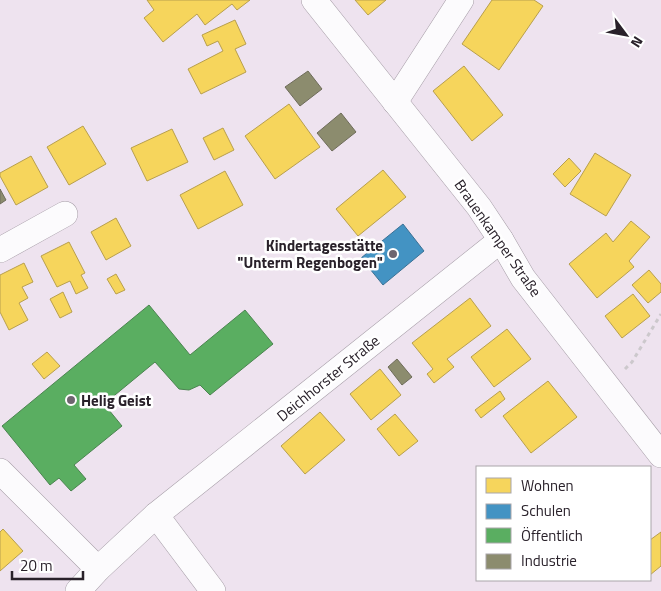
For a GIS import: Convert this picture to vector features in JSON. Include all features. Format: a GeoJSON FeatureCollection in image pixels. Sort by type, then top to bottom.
{"type":"FeatureCollection","features":[{"type":"Feature","properties":{"kind":"street","name":"Brauenkamper Straße"},"geometry":{"type":"LineString","coordinates":[[314,0],[479,207],[523,278],[661,455]]}},
{"type":"Feature","properties":{"kind":"street"},"geometry":{"type":"LineString","coordinates":[[396,102],[461,0]]}},
{"type":"Feature","properties":{"kind":"street"},"geometry":{"type":"LineString","coordinates":[[0,250],[65,214]]}},
{"type":"Feature","properties":{"kind":"street","name":"Deichhorster Straße"},"geometry":{"type":"LineString","coordinates":[[78,591],[156,515],[501,240]]}},
{"type":"Feature","properties":{"kind":"street"},"geometry":{"type":"LineString","coordinates":[[0,472],[98,570]]}},
{"type":"Feature","properties":{"kind":"street"},"geometry":{"type":"LineString","coordinates":[[156,515],[213,591]]}},
{"type":"Feature","properties":{"kind":"path"},"geometry":{"type":"LineString","coordinates":[[608,386],[632,362],[661,314]]}},
{"type":"Feature","properties":{"kind":"building: Wohnen"},"geometry":{"type":"Polygon","coordinates":[[[147,0],[250,0],[237,10],[232,4],[205,25],[197,14],[163,42],[144,18],[154,10],[147,0]]]}},
{"type":"Feature","properties":{"kind":"building: Wohnen"},"geometry":{"type":"Polygon","coordinates":[[[355,0],[386,0],[368,15],[355,0]]]}},
{"type":"Feature","properties":{"kind":"building: Wohnen"},"geometry":{"type":"Polygon","coordinates":[[[492,0],[534,0],[543,6],[499,70],[462,44],[492,0]]]}},
{"type":"Feature","properties":{"kind":"building: Wohnen"},"geometry":{"type":"Polygon","coordinates":[[[235,20],[246,44],[235,49],[246,72],[201,94],[188,69],[223,51],[218,41],[207,46],[202,35],[235,20]]]}},
{"type":"Feature","properties":{"kind":"building: Wohnen"},"geometry":{"type":"Polygon","coordinates":[[[464,66],[503,115],[472,141],[433,91],[464,66]]]}},
{"type":"Feature","properties":{"kind":"building: Wohnen"},"geometry":{"type":"Polygon","coordinates":[[[289,104],[320,147],[275,179],[245,136],[289,104]]]}},
{"type":"Feature","properties":{"kind":"building: Wohnen"},"geometry":{"type":"Polygon","coordinates":[[[83,126],[106,164],[69,185],[47,147],[83,126]]]}},
{"type":"Feature","properties":{"kind":"building: Wohnen"},"geometry":{"type":"Polygon","coordinates":[[[223,128],[234,150],[214,160],[203,138],[223,128]]]}},
{"type":"Feature","properties":{"kind":"building: Wohnen"},"geometry":{"type":"Polygon","coordinates":[[[172,129],[188,162],[147,181],[131,148],[172,129]]]}},
{"type":"Feature","properties":{"kind":"building: Wohnen"},"geometry":{"type":"Polygon","coordinates":[[[595,153],[631,175],[606,216],[570,194],[595,153]]]}},
{"type":"Feature","properties":{"kind":"building: Wohnen"},"geometry":{"type":"Polygon","coordinates":[[[31,156],[48,187],[16,205],[0,173],[31,156]]]}},
{"type":"Feature","properties":{"kind":"building: Wohnen"},"geometry":{"type":"Polygon","coordinates":[[[569,158],[581,171],[565,187],[553,174],[569,158]]]}},
{"type":"Feature","properties":{"kind":"building: Wohnen"},"geometry":{"type":"Polygon","coordinates":[[[383,170],[406,197],[358,236],[336,209],[383,170]]]}},
{"type":"Feature","properties":{"kind":"building: Wohnen"},"geometry":{"type":"Polygon","coordinates":[[[225,171],[243,205],[198,229],[180,195],[225,171]]]}},
{"type":"Feature","properties":{"kind":"building: Wohnen"},"geometry":{"type":"Polygon","coordinates":[[[116,218],[131,246],[106,260],[91,232],[116,218]]]}},
{"type":"Feature","properties":{"kind":"building: Wohnen"},"geometry":{"type":"Polygon","coordinates":[[[631,221],[650,237],[629,261],[634,267],[597,298],[569,264],[606,233],[613,242],[631,221]]]}},
{"type":"Feature","properties":{"kind":"building: Wohnen"},"geometry":{"type":"Polygon","coordinates":[[[69,242],[85,273],[81,275],[88,288],[76,294],[70,281],[57,287],[41,256],[69,242]]]}},
{"type":"Feature","properties":{"kind":"building: Wohnen"},"geometry":{"type":"Polygon","coordinates":[[[24,263],[33,282],[22,287],[28,298],[19,303],[28,320],[9,330],[0,312],[0,275],[24,263]]]}},
{"type":"Feature","properties":{"kind":"building: Wohnen"},"geometry":{"type":"Polygon","coordinates":[[[649,270],[661,284],[661,292],[648,303],[632,285],[649,270]]]}},
{"type":"Feature","properties":{"kind":"building: Wohnen"},"geometry":{"type":"Polygon","coordinates":[[[116,274],[125,290],[116,294],[107,279],[116,274]]]}},
{"type":"Feature","properties":{"kind":"building: Wohnen"},"geometry":{"type":"Polygon","coordinates":[[[63,292],[72,312],[60,318],[50,299],[63,292]]]}},
{"type":"Feature","properties":{"kind":"building: Wohnen"},"geometry":{"type":"Polygon","coordinates":[[[633,294],[650,316],[622,338],[605,316],[633,294]]]}},
{"type":"Feature","properties":{"kind":"building: Wohnen"},"geometry":{"type":"Polygon","coordinates":[[[470,298],[491,326],[447,359],[454,367],[434,383],[427,374],[433,369],[412,343],[470,298]]]}},
{"type":"Feature","properties":{"kind":"building: Wohnen"},"geometry":{"type":"Polygon","coordinates":[[[507,329],[531,359],[494,387],[471,357],[507,329]]]}},
{"type":"Feature","properties":{"kind":"building: Wohnen"},"geometry":{"type":"Polygon","coordinates":[[[47,352],[60,366],[44,379],[32,364],[47,352]]]}},
{"type":"Feature","properties":{"kind":"building: Wohnen"},"geometry":{"type":"Polygon","coordinates":[[[380,369],[401,395],[371,420],[350,394],[380,369]]]}},
{"type":"Feature","properties":{"kind":"building: Wohnen"},"geometry":{"type":"Polygon","coordinates":[[[548,381],[577,417],[531,453],[503,416],[548,381]]]}},
{"type":"Feature","properties":{"kind":"building: Wohnen"},"geometry":{"type":"Polygon","coordinates":[[[500,391],[505,399],[481,418],[475,410],[500,391]]]}},
{"type":"Feature","properties":{"kind":"building: Wohnen"},"geometry":{"type":"Polygon","coordinates":[[[320,412],[345,440],[305,474],[281,446],[320,412]]]}},
{"type":"Feature","properties":{"kind":"building: Wohnen"},"geometry":{"type":"Polygon","coordinates":[[[395,414],[418,441],[399,456],[377,429],[395,414]]]}},
{"type":"Feature","properties":{"kind":"building: Wohnen"},"geometry":{"type":"Polygon","coordinates":[[[3,529],[23,551],[0,571],[0,532],[3,529]]]}},
{"type":"Feature","properties":{"kind":"building: Wohnen"},"geometry":{"type":"Polygon","coordinates":[[[661,532],[661,566],[651,574],[651,539],[661,532]]]}},
{"type":"Feature","properties":{"kind":"building: Schulen","name":"Kindertagesstätte \"Unterm Regenbogen\""},"geometry":{"type":"Polygon","coordinates":[[[403,224],[424,251],[383,285],[361,258],[403,224]]]}},
{"type":"Feature","properties":{"kind":"building: Öffentlich","name":"Helig Geist"},"geometry":{"type":"Polygon","coordinates":[[[149,305],[190,355],[245,310],[273,344],[210,395],[200,385],[189,390],[179,389],[155,362],[104,404],[122,426],[74,465],[86,479],[71,491],[59,478],[50,485],[2,426],[149,305]]]}},
{"type":"Feature","properties":{"kind":"building: Industrie"},"geometry":{"type":"Polygon","coordinates":[[[308,71],[322,89],[300,106],[285,87],[308,71]]]}},
{"type":"Feature","properties":{"kind":"building: Industrie"},"geometry":{"type":"Polygon","coordinates":[[[341,113],[356,132],[332,151],[317,133],[341,113]]]}},
{"type":"Feature","properties":{"kind":"building: Industrie"},"geometry":{"type":"Polygon","coordinates":[[[0,189],[6,200],[0,204],[0,189]]]}},
{"type":"Feature","properties":{"kind":"building: Industrie"},"geometry":{"type":"Polygon","coordinates":[[[397,359],[412,377],[402,385],[388,367],[397,359]]]}},
{"type":"Feature","properties":{"kind":"place","name":"Kindertagesstätte \"Unterm Regenbogen\""},"geometry":{"type":"Point","coordinates":[393,254]}},
{"type":"Feature","properties":{"kind":"place","name":"Helig Geist"},"geometry":{"type":"Point","coordinates":[71,400]}}]}
